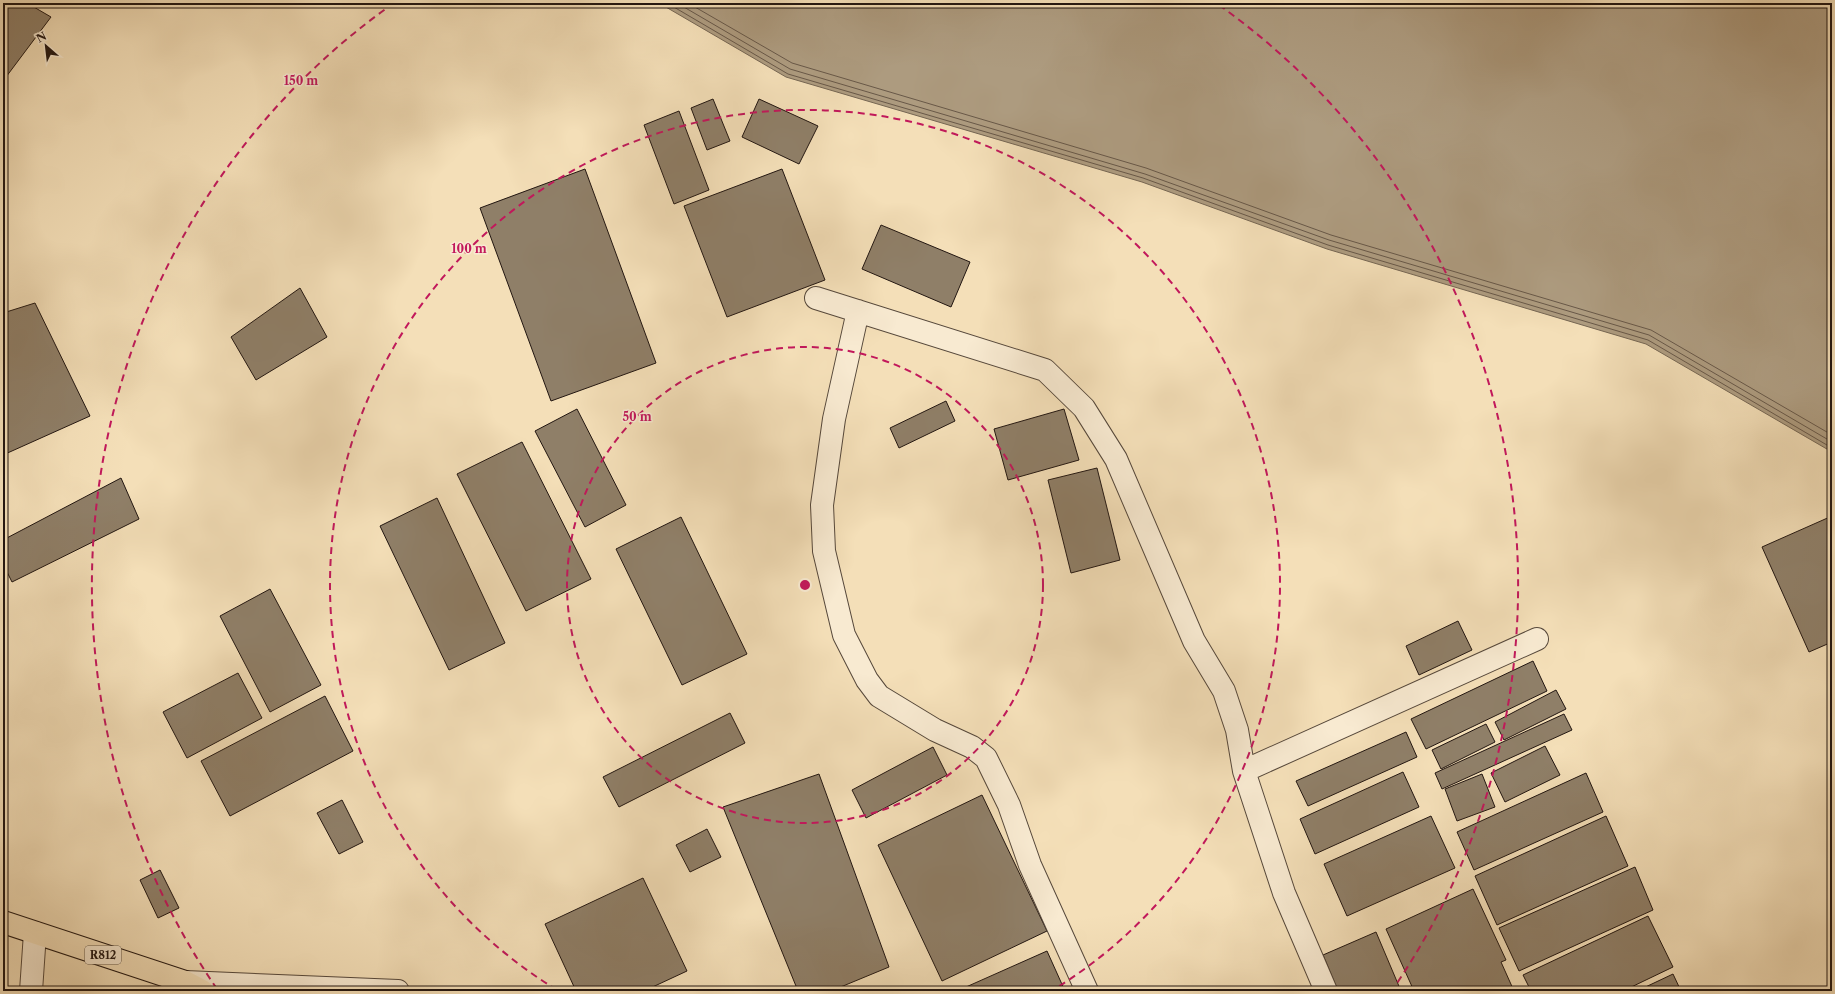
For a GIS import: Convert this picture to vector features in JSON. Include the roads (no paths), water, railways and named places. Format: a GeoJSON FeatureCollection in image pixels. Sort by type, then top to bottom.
{"type":"FeatureCollection","features":[{"type":"Feature","properties":{"kind":"main road","name":"R812"},"geometry":{"type":"LineString","coordinates":[[3,922],[194,987]]}},
{"type":"Feature","properties":{"kind":"street"},"geometry":{"type":"LineString","coordinates":[[816,298],[1045,370],[1084,408],[1116,459],[1194,641],[1224,691],[1237,730],[1244,771],[1284,893],[1326,991]]}},
{"type":"Feature","properties":{"kind":"street"},"geometry":{"type":"LineString","coordinates":[[858,311],[834,419],[822,505],[824,551],[844,635],[867,680],[879,696],[935,730],[972,747],[986,758],[1009,806],[1030,865],[1087,991]]}},
{"type":"Feature","properties":{"kind":"street"},"geometry":{"type":"LineString","coordinates":[[1244,771],[1537,639]]}},
{"type":"Feature","properties":{"kind":"street"},"geometry":{"type":"LineString","coordinates":[[31,991],[35,933]]}},
{"type":"Feature","properties":{"kind":"street"},"geometry":{"type":"LineString","coordinates":[[194,987],[398,991]]}},
{"type":"Feature","properties":{"kind":"water"},"geometry":{"type":"Polygon","coordinates":[[[659,3],[1832,3],[1832,452],[1646,344],[1327,249],[1142,182],[786,77],[659,3]]]}}]}
